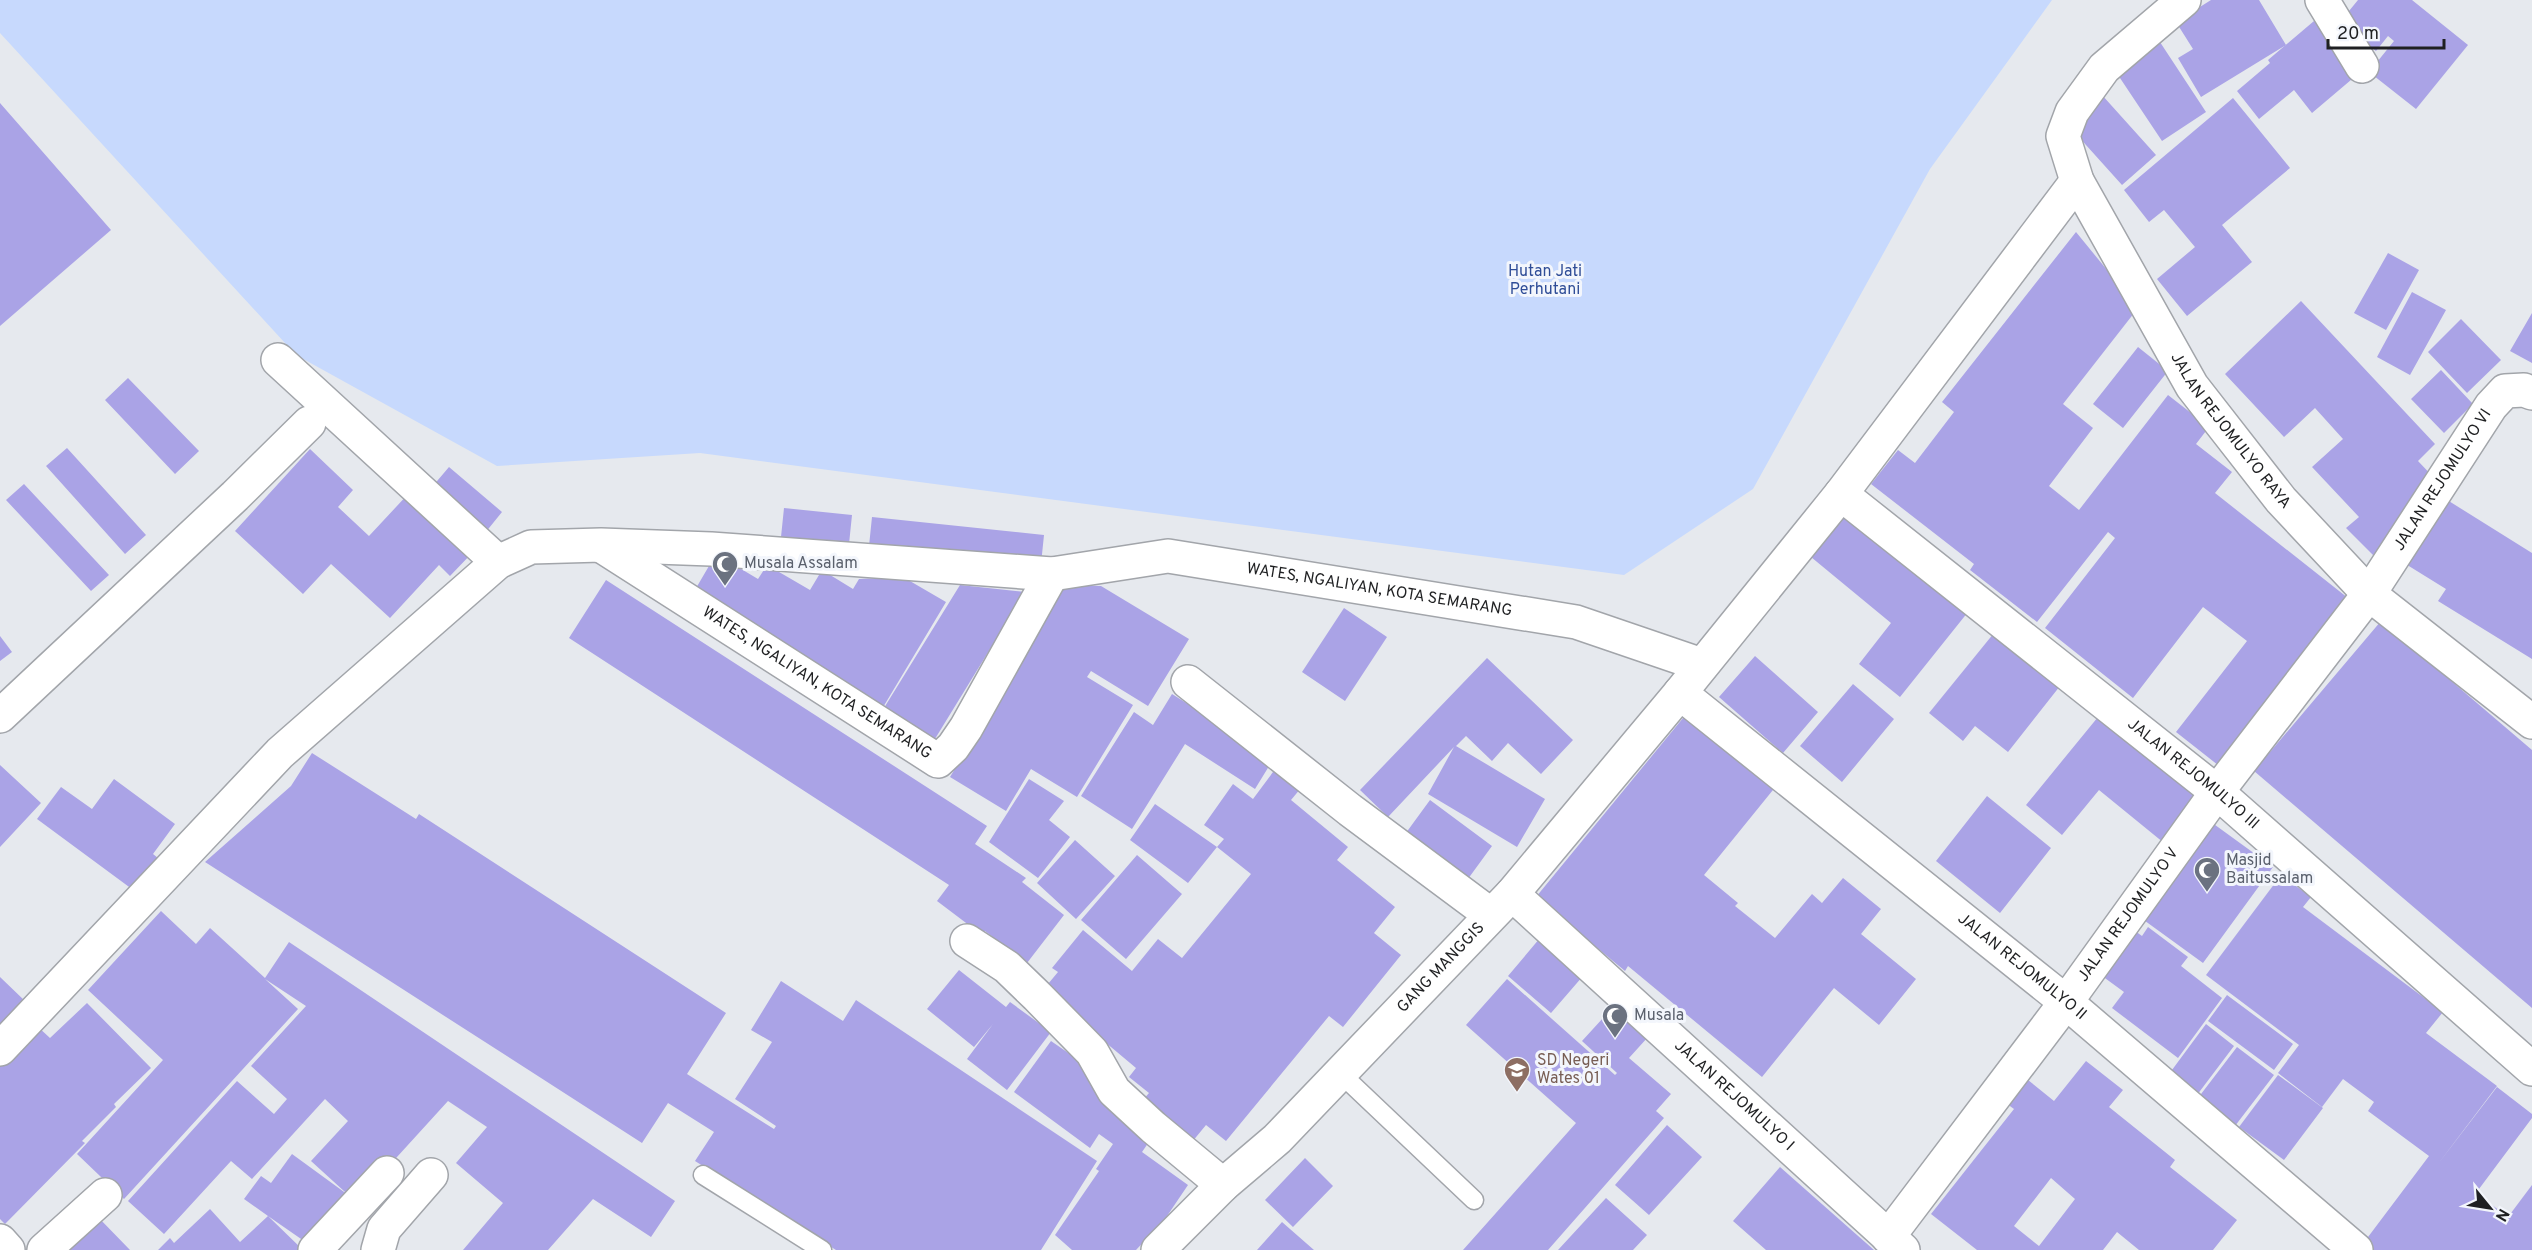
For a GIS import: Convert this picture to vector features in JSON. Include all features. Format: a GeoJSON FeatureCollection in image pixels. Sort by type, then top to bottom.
{"type":"FeatureCollection","features":[{"type":"Feature","properties":{"kind":"street","name":"JALAN REJOMULYO RAYA"},"geometry":{"type":"LineString","coordinates":[[2184,0],[2104,68],[2072,112],[2063,136],[2077,181],[2192,386],[2281,500],[2369,594],[2532,722]]}},
{"type":"Feature","properties":{"kind":"street"},"geometry":{"type":"LineString","coordinates":[[2322,0],[2362,66]]}},
{"type":"Feature","properties":{"kind":"street","name":"GANG MANGGIS"},"geometry":{"type":"LineString","coordinates":[[1158,1250],[1223,1185],[1277,1139],[1502,905],[1680,693],[1840,494],[2077,181]]}},
{"type":"Feature","properties":{"kind":"street"},"geometry":{"type":"LineString","coordinates":[[278,360],[498,562]]}},
{"type":"Feature","properties":{"kind":"street","name":"JALAN REJOMULYO VI"},"geometry":{"type":"LineString","coordinates":[[2369,594],[2491,406],[2505,391],[2524,390],[2532,393]]}},
{"type":"Feature","properties":{"kind":"street"},"geometry":{"type":"LineString","coordinates":[[0,716],[235,496],[309,423]]}},
{"type":"Feature","properties":{"kind":"street","name":"JALAN REJOMULYO III"},"geometry":{"type":"LineString","coordinates":[[1840,494],[2217,792],[2532,1069]]}},
{"type":"Feature","properties":{"kind":"street","name":"WATES, NGALIYAN, KOTA SEMARANG"},"geometry":{"type":"LineString","coordinates":[[601,545],[938,761],[953,747],[966,728],[1052,574]]}},
{"type":"Feature","properties":{"kind":"street","name":"WATES, NGALIYAN, KOTA SEMARANG"},"geometry":{"type":"LineString","coordinates":[[0,1049],[280,753],[498,562],[531,547],[601,545],[711,549],[1052,574],[1168,556],[1576,622],[1702,665]]}},
{"type":"Feature","properties":{"kind":"street","name":"JALAN REJOMULYO V"},"geometry":{"type":"LineString","coordinates":[[1896,1243],[2217,792],[2369,594]]}},
{"type":"Feature","properties":{"kind":"street","name":"JALAN REJOMULYO I"},"geometry":{"type":"LineString","coordinates":[[1188,682],[1350,810],[1502,905],[1896,1243]]}},
{"type":"Feature","properties":{"kind":"street","name":"JALAN REJOMULYO II"},"geometry":{"type":"LineString","coordinates":[[1680,693],[2066,1002],[2356,1250]]}},
{"type":"Feature","properties":{"kind":"street"},"geometry":{"type":"LineString","coordinates":[[967,941],[1007,967],[1092,1052],[1114,1090],[1196,1164],[1223,1185]]}},
{"type":"Feature","properties":{"kind":"street"},"geometry":{"type":"LineString","coordinates":[[315,1250],[387,1173]]}},
{"type":"Feature","properties":{"kind":"street"},"geometry":{"type":"LineString","coordinates":[[378,1250],[384,1229],[430,1175]]}},
{"type":"Feature","properties":{"kind":"street"},"geometry":{"type":"LineString","coordinates":[[44,1250],[105,1195]]}},
{"type":"Feature","properties":{"kind":"street"},"geometry":{"type":"LineString","coordinates":[[0,1240],[8,1250]]}},
{"type":"Feature","properties":{"kind":"lane"},"geometry":{"type":"LineString","coordinates":[[1339,1072],[1474,1200]]}},
{"type":"Feature","properties":{"kind":"lane"},"geometry":{"type":"LineString","coordinates":[[704,1175],[822,1250]]}},
{"type":"Feature","properties":{"kind":"green space","name":"Hutan Jati Perhutani"},"geometry":{"type":"Polygon","coordinates":[[[0,0],[2052,0],[1930,169],[1753,489],[1624,575],[700,453],[497,466],[296,355],[0,33],[0,0]]]}},
{"type":"Feature","properties":{"kind":"building"},"geometry":{"type":"Polygon","coordinates":[[[2211,0],[2259,0],[2286,45],[2201,97],[2178,58],[2193,49],[2176,22],[2211,0]]]}},
{"type":"Feature","properties":{"kind":"building"},"geometry":{"type":"Polygon","coordinates":[[[2358,0],[2412,0],[2468,45],[2416,109],[2369,72],[2394,41],[2388,36],[2376,51],[2340,22],[2358,0]]]}},
{"type":"Feature","properties":{"kind":"building"},"geometry":{"type":"Polygon","coordinates":[[[2314,21],[2358,74],[2312,113],[2294,90],[2259,119],[2237,91],[2270,63],[2268,60],[2314,21]]]}},
{"type":"Feature","properties":{"kind":"building"},"geometry":{"type":"Polygon","coordinates":[[[2156,36],[2206,112],[2162,141],[2112,66],[2156,36]]]}},
{"type":"Feature","properties":{"kind":"building"},"geometry":{"type":"Polygon","coordinates":[[[2102,95],[2156,155],[2122,185],[2068,125],[2102,95]]]}},
{"type":"Feature","properties":{"kind":"building"},"geometry":{"type":"Polygon","coordinates":[[[2233,98],[2290,168],[2222,225],[2252,262],[2187,316],[2157,279],[2195,247],[2164,210],[2149,222],[2124,190],[2233,98]]]}},
{"type":"Feature","properties":{"kind":"building"},"geometry":{"type":"Polygon","coordinates":[[[0,103],[111,230],[0,326],[0,103]]]}},
{"type":"Feature","properties":{"kind":"building"},"geometry":{"type":"Polygon","coordinates":[[[2076,232],[2138,308],[2063,404],[2093,428],[2049,486],[2079,510],[2168,395],[2209,427],[2196,444],[2232,472],[2215,493],[2353,602],[2223,769],[2176,732],[2247,641],[2203,607],[2133,698],[2045,628],[2115,538],[2108,532],[2037,622],[1970,570],[1974,564],[1871,484],[1898,450],[1915,463],[1954,412],[1942,402],[2076,232]]]}},
{"type":"Feature","properties":{"kind":"building"},"geometry":{"type":"Polygon","coordinates":[[[2388,253],[2419,270],[2386,330],[2354,313],[2388,253]]]}},
{"type":"Feature","properties":{"kind":"building"},"geometry":{"type":"Polygon","coordinates":[[[2412,292],[2446,310],[2410,375],[2377,357],[2412,292]]]}},
{"type":"Feature","properties":{"kind":"building"},"geometry":{"type":"Polygon","coordinates":[[[2301,301],[2435,444],[2418,461],[2438,482],[2383,565],[2346,528],[2359,517],[2312,467],[2343,439],[2315,408],[2284,437],[2225,374],[2301,301]]]}},
{"type":"Feature","properties":{"kind":"building"},"geometry":{"type":"Polygon","coordinates":[[[2532,313],[2532,363],[2510,351],[2532,313]]]}},
{"type":"Feature","properties":{"kind":"building"},"geometry":{"type":"Polygon","coordinates":[[[2461,319],[2501,360],[2467,393],[2428,352],[2461,319]]]}},
{"type":"Feature","properties":{"kind":"building"},"geometry":{"type":"Polygon","coordinates":[[[2138,347],[2168,371],[2123,428],[2093,404],[2138,347]]]}},
{"type":"Feature","properties":{"kind":"building"},"geometry":{"type":"Polygon","coordinates":[[[2441,370],[2473,404],[2444,433],[2411,399],[2441,370]]]}},
{"type":"Feature","properties":{"kind":"building"},"geometry":{"type":"Polygon","coordinates":[[[128,378],[199,451],[175,474],[105,400],[128,378]]]}},
{"type":"Feature","properties":{"kind":"building"},"geometry":{"type":"Polygon","coordinates":[[[67,448],[146,535],[125,554],[46,466],[67,448]]]}},
{"type":"Feature","properties":{"kind":"building"},"geometry":{"type":"Polygon","coordinates":[[[310,449],[353,490],[338,507],[369,536],[410,492],[474,551],[450,576],[439,565],[390,618],[331,564],[303,594],[235,531],[310,449]]]}},
{"type":"Feature","properties":{"kind":"building"},"geometry":{"type":"Polygon","coordinates":[[[449,467],[502,512],[485,533],[432,487],[449,467]]]}},
{"type":"Feature","properties":{"kind":"building"},"geometry":{"type":"Polygon","coordinates":[[[24,484],[109,575],[91,591],[6,500],[24,484]]]}},
{"type":"Feature","properties":{"kind":"building"},"geometry":{"type":"Polygon","coordinates":[[[2444,498],[2532,553],[2532,659],[2438,601],[2446,589],[2404,563],[2444,498]]]}},
{"type":"Feature","properties":{"kind":"building"},"geometry":{"type":"Polygon","coordinates":[[[784,508],[852,515],[849,544],[781,537],[784,508]]]}},
{"type":"Feature","properties":{"kind":"building"},"geometry":{"type":"Polygon","coordinates":[[[1847,514],[1968,612],[1900,697],[1859,664],[1891,623],[1811,557],[1847,514]]]}},
{"type":"Feature","properties":{"kind":"building"},"geometry":{"type":"Polygon","coordinates":[[[872,517],[1044,535],[1041,564],[869,546],[872,517]]]}},
{"type":"Feature","properties":{"kind":"building"},"geometry":{"type":"Polygon","coordinates":[[[716,554],[758,579],[767,565],[810,590],[822,570],[853,589],[859,579],[903,577],[946,602],[882,709],[692,595],[716,554]]]}},
{"type":"Feature","properties":{"kind":"building"},"geometry":{"type":"Polygon","coordinates":[[[606,580],[987,826],[975,844],[1026,878],[1022,882],[1064,915],[1027,963],[985,931],[982,935],[937,901],[949,885],[569,638],[606,580]]]}},
{"type":"Feature","properties":{"kind":"building"},"geometry":{"type":"Polygon","coordinates":[[[960,585],[1025,592],[930,747],[879,716],[960,585]]]}},
{"type":"Feature","properties":{"kind":"building"},"geometry":{"type":"Polygon","coordinates":[[[1066,585],[1101,586],[1189,639],[1148,706],[1091,671],[1087,677],[1133,705],[1077,797],[1031,769],[1006,811],[950,777],[1066,585]]]}},
{"type":"Feature","properties":{"kind":"building"},"geometry":{"type":"Polygon","coordinates":[[[1344,608],[1387,637],[1345,701],[1302,672],[1344,608]]]}},
{"type":"Feature","properties":{"kind":"building"},"geometry":{"type":"Polygon","coordinates":[[[2381,621],[2532,750],[2532,1008],[2254,771],[2381,621]]]}},
{"type":"Feature","properties":{"kind":"building"},"geometry":{"type":"Polygon","coordinates":[[[1994,633],[2060,686],[2008,752],[1975,726],[1963,741],[1929,713],[1994,633]]]}},
{"type":"Feature","properties":{"kind":"building"},"geometry":{"type":"Polygon","coordinates":[[[0,636],[12,652],[0,661],[0,636]]]}},
{"type":"Feature","properties":{"kind":"building"},"geometry":{"type":"Polygon","coordinates":[[[1755,656],[1818,712],[1783,753],[1719,697],[1755,656]]]}},
{"type":"Feature","properties":{"kind":"building"},"geometry":{"type":"Polygon","coordinates":[[[1487,658],[1573,740],[1541,774],[1508,743],[1492,761],[1466,736],[1456,746],[1545,799],[1517,847],[1428,794],[1454,747],[1388,817],[1360,790],[1487,658]]]}},
{"type":"Feature","properties":{"kind":"building"},"geometry":{"type":"Polygon","coordinates":[[[1853,684],[1894,719],[1842,782],[1800,746],[1853,684]]]}},
{"type":"Feature","properties":{"kind":"building"},"geometry":{"type":"Polygon","coordinates":[[[1172,694],[1274,758],[1255,789],[1185,744],[1132,829],[1081,796],[1134,712],[1153,725],[1172,694]]]}},
{"type":"Feature","properties":{"kind":"building"},"geometry":{"type":"Polygon","coordinates":[[[1688,712],[1777,785],[1704,875],[1738,903],[1735,906],[1775,938],[1812,894],[1822,903],[1843,878],[1881,909],[1861,934],[1916,979],[1879,1025],[1834,988],[1762,1077],[1628,966],[1625,971],[1536,897],[1688,712]]]}},
{"type":"Feature","properties":{"kind":"building"},"geometry":{"type":"Polygon","coordinates":[[[2098,717],[2199,799],[2164,843],[2099,790],[2062,835],[2026,805],[2098,717]]]}},
{"type":"Feature","properties":{"kind":"building"},"geometry":{"type":"Polygon","coordinates":[[[312,753],[416,819],[419,814],[726,1013],[687,1074],[774,1129],[776,1126],[735,1099],[772,1042],[751,1030],[781,981],[843,1021],[856,1000],[1097,1161],[1041,1250],[836,1250],[695,1161],[714,1132],[668,1103],[642,1143],[205,862],[291,786],[312,753]]]}},
{"type":"Feature","properties":{"kind":"building"},"geometry":{"type":"Polygon","coordinates":[[[0,765],[41,803],[0,847],[0,765]]]}},
{"type":"Feature","properties":{"kind":"building"},"geometry":{"type":"Polygon","coordinates":[[[1276,768],[1301,788],[1291,800],[1348,847],[1337,860],[1395,907],[1374,933],[1401,955],[1343,1027],[1329,1016],[1226,1141],[1206,1125],[1192,1142],[1142,1101],[1149,1093],[1129,1077],[1136,1068],[1043,990],[1058,972],[1052,968],[1083,930],[1132,971],[1158,939],[1182,958],[1251,874],[1217,847],[1224,839],[1204,825],[1233,784],[1253,799],[1276,768]]]}},
{"type":"Feature","properties":{"kind":"building"},"geometry":{"type":"Polygon","coordinates":[[[114,779],[175,824],[153,854],[164,863],[140,895],[37,819],[61,787],[92,809],[114,779]]]}},
{"type":"Feature","properties":{"kind":"building"},"geometry":{"type":"Polygon","coordinates":[[[1029,779],[1064,801],[1049,820],[1070,837],[1038,878],[989,842],[1029,779]]]}},
{"type":"Feature","properties":{"kind":"building"},"geometry":{"type":"Polygon","coordinates":[[[1987,796],[2051,848],[2000,913],[1936,861],[1987,796]]]}},
{"type":"Feature","properties":{"kind":"building"},"geometry":{"type":"Polygon","coordinates":[[[1430,800],[1492,846],[1465,883],[1403,837],[1430,800]]]}},
{"type":"Feature","properties":{"kind":"building"},"geometry":{"type":"Polygon","coordinates":[[[1155,804],[1217,847],[1188,883],[1130,840],[1155,804]]]}},
{"type":"Feature","properties":{"kind":"building","name":"Masjid Baitussalam"},"geometry":{"type":"Polygon","coordinates":[[[2211,822],[2273,867],[2203,963],[2141,918],[2211,822]]]}},
{"type":"Feature","properties":{"kind":"building"},"geometry":{"type":"Polygon","coordinates":[[[1075,840],[1115,876],[1076,919],[1037,883],[1075,840]]]}},
{"type":"Feature","properties":{"kind":"building"},"geometry":{"type":"Polygon","coordinates":[[[1137,855],[1182,894],[1126,959],[1081,920],[1137,855]]]}},
{"type":"Feature","properties":{"kind":"building"},"geometry":{"type":"Polygon","coordinates":[[[2281,875],[2311,897],[2303,907],[2443,1012],[2426,1033],[2497,1086],[2438,1164],[2497,1087],[2532,1114],[2532,1118],[2476,1193],[2508,1217],[2532,1185],[2532,1250],[2368,1250],[2362,1245],[2429,1156],[2368,1111],[2374,1102],[2343,1079],[2322,1107],[2278,1073],[2299,1045],[2206,975],[2281,875]]]}},
{"type":"Feature","properties":{"kind":"building"},"geometry":{"type":"Polygon","coordinates":[[[161,911],[196,944],[210,928],[265,978],[289,942],[675,1201],[651,1237],[593,1199],[548,1250],[463,1250],[503,1203],[456,1163],[487,1127],[448,1101],[356,1202],[311,1161],[348,1121],[325,1099],[252,1179],[231,1161],[164,1234],[128,1201],[237,1081],[274,1114],[287,1099],[251,1066],[306,1006],[265,979],[298,1009],[124,1199],[77,1154],[163,1060],[88,990],[161,911]]]}},
{"type":"Feature","properties":{"kind":"building"},"geometry":{"type":"Polygon","coordinates":[[[2148,927],[2188,957],[2181,966],[2222,998],[2178,1058],[2112,1008],[2124,992],[2098,973],[2131,928],[2142,936],[2148,927]]]}},
{"type":"Feature","properties":{"kind":"building"},"geometry":{"type":"Polygon","coordinates":[[[1540,938],[1583,976],[1551,1013],[1508,976],[1540,938]]]}},
{"type":"Feature","properties":{"kind":"building"},"geometry":{"type":"Polygon","coordinates":[[[959,970],[1006,1007],[1010,1002],[1051,1032],[1007,1090],[967,1059],[993,1024],[974,1047],[927,1009],[959,970]]]}},
{"type":"Feature","properties":{"kind":"building"},"geometry":{"type":"Polygon","coordinates":[[[0,977],[25,1001],[0,1027],[0,977]]]}},
{"type":"Feature","properties":{"kind":"building"},"geometry":{"type":"Polygon","coordinates":[[[1507,979],[1615,1075],[1617,1073],[1582,1041],[1614,1006],[1648,1037],[1629,1058],[1671,1094],[1656,1111],[1664,1118],[1548,1250],[1463,1250],[1576,1123],[1466,1025],[1507,979]]]}},
{"type":"Feature","properties":{"kind":"building"},"geometry":{"type":"Polygon","coordinates":[[[2227,995],[2293,1044],[2274,1070],[2208,1021],[2227,995]]]}},
{"type":"Feature","properties":{"kind":"building"},"geometry":{"type":"Polygon","coordinates":[[[87,1003],[151,1068],[114,1104],[116,1107],[82,1141],[85,1143],[5,1224],[0,1219],[0,1063],[37,1026],[50,1038],[87,1003]]]}},
{"type":"Feature","properties":{"kind":"building"},"geometry":{"type":"Polygon","coordinates":[[[2206,1024],[2234,1046],[2197,1095],[2169,1074],[2206,1024]]]}},
{"type":"Feature","properties":{"kind":"building"},"geometry":{"type":"Polygon","coordinates":[[[1051,1041],[1096,1072],[1089,1083],[1120,1105],[1153,1136],[1142,1152],[1188,1185],[1165,1219],[1136,1250],[1072,1250],[1055,1235],[1099,1171],[1096,1169],[1113,1144],[1099,1134],[1090,1148],[1014,1092],[1051,1041]]]}},
{"type":"Feature","properties":{"kind":"building"},"geometry":{"type":"Polygon","coordinates":[[[2237,1047],[2274,1075],[2235,1126],[2198,1098],[2237,1047]]]}},
{"type":"Feature","properties":{"kind":"building"},"geometry":{"type":"Polygon","coordinates":[[[2086,1061],[2123,1090],[2109,1107],[2175,1160],[2170,1167],[2237,1220],[2213,1250],[2139,1250],[2117,1232],[2103,1250],[1977,1250],[1931,1214],[2014,1109],[2003,1101],[2023,1076],[2054,1101],[2086,1061]],[[2051,1178],[2014,1226],[2039,1246],[2075,1199],[2051,1178]]]}},
{"type":"Feature","properties":{"kind":"building"},"geometry":{"type":"Polygon","coordinates":[[[2278,1075],[2323,1108],[2284,1160],[2239,1127],[2278,1075]]]}},
{"type":"Feature","properties":{"kind":"building"},"geometry":{"type":"Polygon","coordinates":[[[1667,1125],[1702,1157],[1649,1215],[1615,1185],[1667,1125]]]}},
{"type":"Feature","properties":{"kind":"building"},"geometry":{"type":"Polygon","coordinates":[[[292,1154],[351,1197],[330,1226],[321,1219],[304,1241],[244,1199],[261,1176],[271,1183],[292,1154]]]}},
{"type":"Feature","properties":{"kind":"building"},"geometry":{"type":"Polygon","coordinates":[[[1305,1158],[1333,1186],[1293,1227],[1265,1200],[1305,1158]]]}},
{"type":"Feature","properties":{"kind":"building"},"geometry":{"type":"Polygon","coordinates":[[[1780,1167],[1874,1250],[1766,1250],[1733,1221],[1780,1167]]]}},
{"type":"Feature","properties":{"kind":"building"},"geometry":{"type":"Polygon","coordinates":[[[1606,1198],[1647,1235],[1633,1250],[1558,1250],[1606,1198]]]}},
{"type":"Feature","properties":{"kind":"building"},"geometry":{"type":"Polygon","coordinates":[[[210,1209],[240,1242],[268,1216],[303,1250],[158,1250],[170,1238],[174,1243],[210,1209]]]}},
{"type":"Feature","properties":{"kind":"building"},"geometry":{"type":"Polygon","coordinates":[[[97,1216],[130,1250],[62,1250],[97,1216]]]}},
{"type":"Feature","properties":{"kind":"building"},"geometry":{"type":"Polygon","coordinates":[[[1282,1222],[1314,1250],[1257,1250],[1282,1222]]]}},
{"type":"Feature","properties":{"kind":"place","name":"Musala Assalam"},"geometry":{"type":"Point","coordinates":[725,587]}},
{"type":"Feature","properties":{"kind":"place","name":"Masjid Baitussalam"},"geometry":{"type":"Point","coordinates":[2207,893]}},
{"type":"Feature","properties":{"kind":"place","name":"Musala"},"geometry":{"type":"Point","coordinates":[1615,1039]}},
{"type":"Feature","properties":{"kind":"place","name":"SD Negeri Wates 01"},"geometry":{"type":"Point","coordinates":[1517,1093]}}]}
